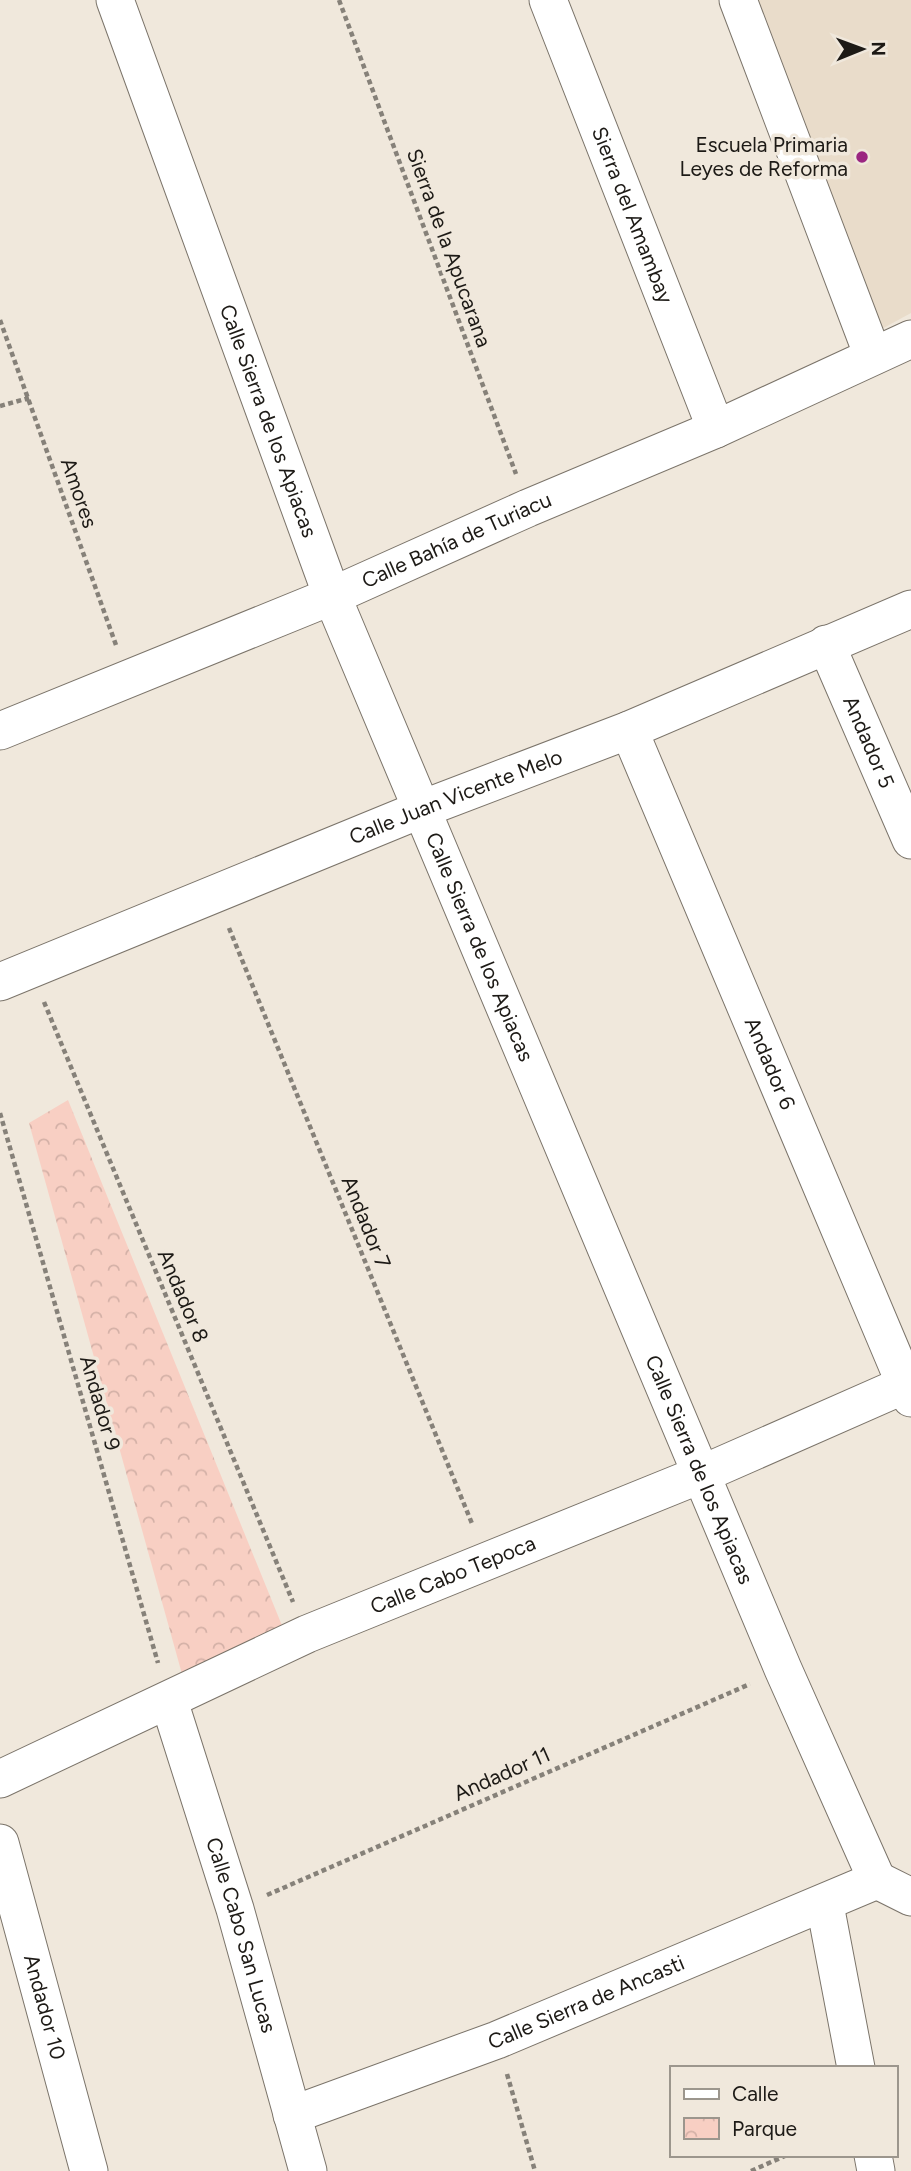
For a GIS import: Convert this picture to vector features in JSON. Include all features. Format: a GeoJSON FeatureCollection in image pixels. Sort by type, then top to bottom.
{"type":"FeatureCollection","features":[{"type":"Feature","properties":{"kind":"street","name":"Calle Sierra de los Apiacas"},"geometry":{"type":"LineString","coordinates":[[115,0],[332,596],[783,1669],[877,1880]]}},
{"type":"Feature","properties":{"kind":"street","name":"Sierra del Amambay"},"geometry":{"type":"LineString","coordinates":[[548,0],[716,429]]}},
{"type":"Feature","properties":{"kind":"street"},"geometry":{"type":"LineString","coordinates":[[738,0],[873,356]]}},
{"type":"Feature","properties":{"kind":"street","name":"Calle Bahía de Turiacu"},"geometry":{"type":"LineString","coordinates":[[0,731],[332,596],[528,508],[716,429],[911,339]]}},
{"type":"Feature","properties":{"kind":"street","name":"Calle Juan Vicente Melo"},"geometry":{"type":"LineString","coordinates":[[15,976],[422,809],[629,730],[911,609]]}},
{"type":"Feature","properties":{"kind":"street","name":"Andador 5"},"geometry":{"type":"LineString","coordinates":[[826,644],[911,840]]}},
{"type":"Feature","properties":{"kind":"street","name":"Andador 6"},"geometry":{"type":"LineString","coordinates":[[629,730],[909,1388]]}},
{"type":"Feature","properties":{"kind":"street","name":"Calle Cabo Tepoca"},"geometry":{"type":"LineString","coordinates":[[0,1779],[307,1634],[488,1563],[909,1388]]}},
{"type":"Feature","properties":{"kind":"street","name":"Calle Cabo San Lucas"},"geometry":{"type":"LineString","coordinates":[[169,1701],[235,1909],[308,2171]]}},
{"type":"Feature","properties":{"kind":"street","name":"Andador 10"},"geometry":{"type":"LineString","coordinates":[[0,1843],[89,2171]]}},
{"type":"Feature","properties":{"kind":"street"},"geometry":{"type":"LineString","coordinates":[[877,1880],[911,1897]]}},
{"type":"Feature","properties":{"kind":"street","name":"Calle Sierra de Ancasti"},"geometry":{"type":"LineString","coordinates":[[292,2115],[497,2040],[825,1905],[877,1880]]}},
{"type":"Feature","properties":{"kind":"street"},"geometry":{"type":"LineString","coordinates":[[825,1905],[856,2066]]}},
{"type":"Feature","properties":{"kind":"path","name":"Sierra de la Apucarana"},"geometry":{"type":"LineString","coordinates":[[339,0],[528,508]]}},
{"type":"Feature","properties":{"kind":"path","name":"Amores"},"geometry":{"type":"LineString","coordinates":[[0,320],[127,678]]}},
{"type":"Feature","properties":{"kind":"path"},"geometry":{"type":"LineString","coordinates":[[0,406],[29,398]]}},
{"type":"Feature","properties":{"kind":"path","name":"Andador 7"},"geometry":{"type":"LineString","coordinates":[[215,893],[488,1563]]}},
{"type":"Feature","properties":{"kind":"path","name":"Andador 8"},"geometry":{"type":"LineString","coordinates":[[15,976],[307,1634]]}},
{"type":"Feature","properties":{"kind":"path","name":"Andador 9"},"geometry":{"type":"LineString","coordinates":[[0,1114],[169,1701]]}},
{"type":"Feature","properties":{"kind":"path","name":"Andador 11"},"geometry":{"type":"LineString","coordinates":[[235,1909],[783,1669]]}},
{"type":"Feature","properties":{"kind":"path"},"geometry":{"type":"LineString","coordinates":[[497,2040],[535,2171]]}},
{"type":"Feature","properties":{"kind":"path"},"geometry":{"type":"LineString","coordinates":[[751,2171],[782,2157]]}},
{"type":"Feature","properties":{"kind":"shaded area","name":"Escuela Primaria Leyes de Reforma"},"geometry":{"type":"Polygon","coordinates":[[[753,0],[911,0],[911,313],[878,331],[753,0]]]}},
{"type":"Feature","properties":{"kind":"green space"},"geometry":{"type":"Polygon","coordinates":[[[68,1100],[283,1628],[182,1674],[29,1123],[68,1100]]]}},
{"type":"Feature","properties":{"kind":"place","name":"Escuela Primaria Leyes de Reforma"},"geometry":{"type":"Point","coordinates":[862,157]}}]}
